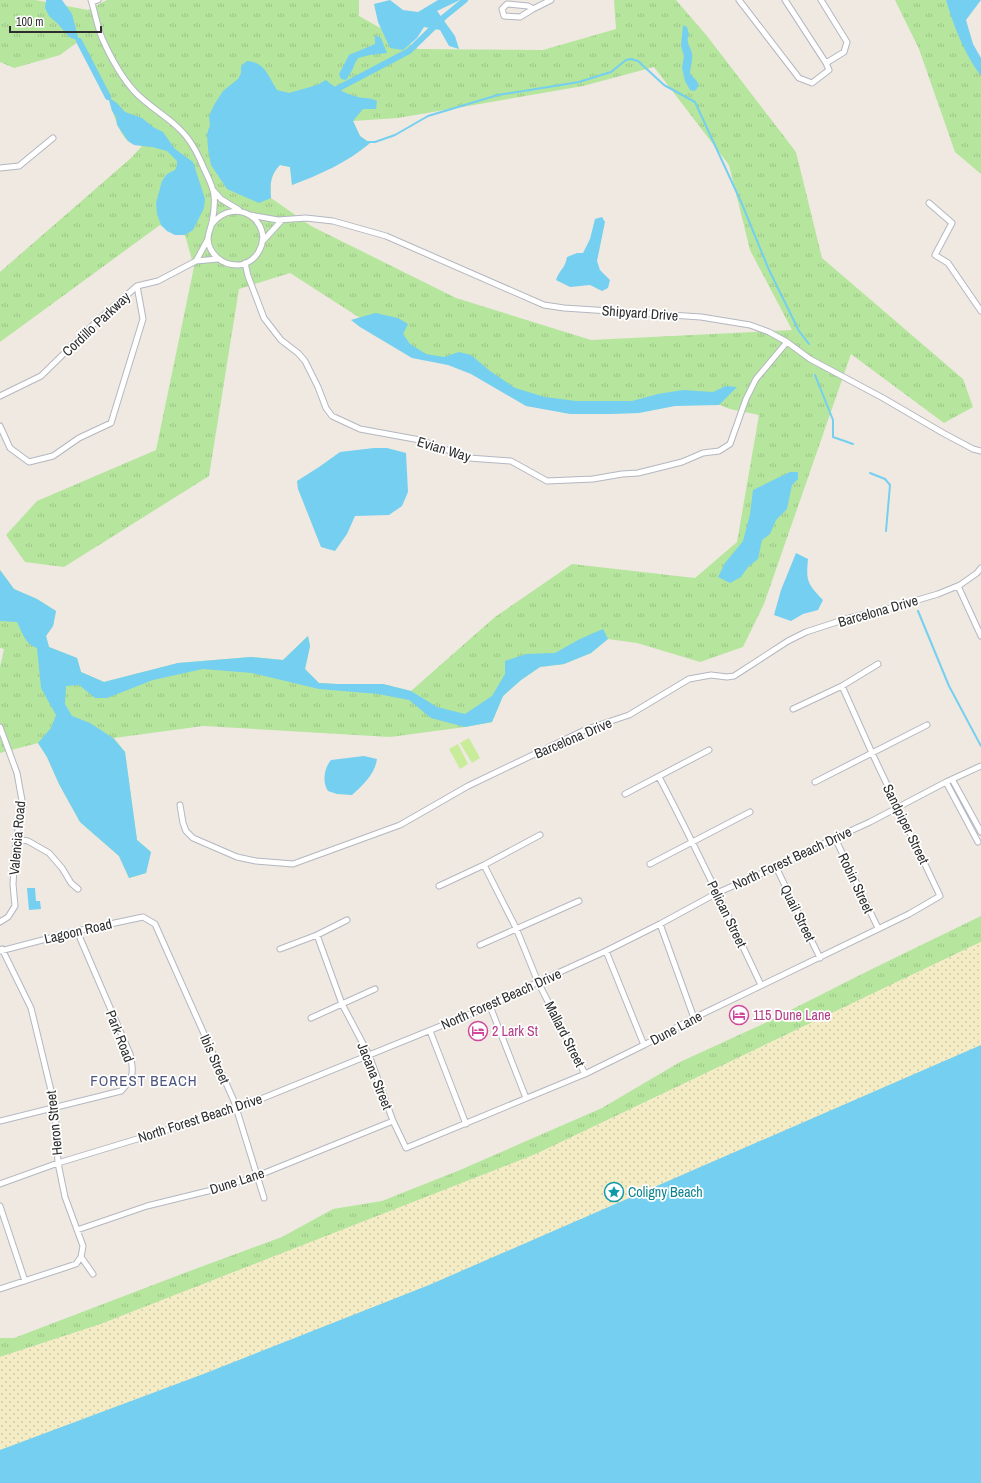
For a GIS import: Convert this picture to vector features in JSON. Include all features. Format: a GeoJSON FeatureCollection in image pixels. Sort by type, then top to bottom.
{"type":"FeatureCollection","features":[{"type":"Feature","properties":{"kind":"street"},"geometry":{"type":"LineString","coordinates":[[98,0],[92,1],[101,37],[124,79],[136,93],[178,128],[190,142],[213,190],[221,199],[250,216],[259,225],[262,232],[262,242],[259,251],[253,258],[245,263],[231,265],[218,259],[210,247],[208,239],[214,210],[213,190]]}},
{"type":"Feature","properties":{"kind":"street"},"geometry":{"type":"LineString","coordinates":[[532,9],[528,6],[507,4],[502,9],[504,16],[520,17],[532,9],[551,0]]}},
{"type":"Feature","properties":{"kind":"street"},"geometry":{"type":"LineString","coordinates":[[739,0],[799,78],[812,83],[831,72],[785,0]]}},
{"type":"Feature","properties":{"kind":"street"},"geometry":{"type":"LineString","coordinates":[[821,0],[847,42],[844,52],[826,62]]}},
{"type":"Feature","properties":{"kind":"street"},"geometry":{"type":"LineString","coordinates":[[0,168],[19,166],[53,138]]}},
{"type":"Feature","properties":{"kind":"street"},"geometry":{"type":"LineString","coordinates":[[929,203],[952,223],[935,255],[948,263],[981,311]]}},
{"type":"Feature","properties":{"kind":"street"},"geometry":{"type":"LineString","coordinates":[[212,224],[224,213],[240,211]]}},
{"type":"Feature","properties":{"kind":"street","name":"Shipyard Drive"},"geometry":{"type":"LineString","coordinates":[[250,216],[282,220],[306,218],[333,221],[386,236],[544,305],[564,308],[700,317],[750,325],[769,332],[787,342],[810,359],[832,372],[883,398],[943,434],[973,449],[981,451]]}},
{"type":"Feature","properties":{"kind":"street"},"geometry":{"type":"LineString","coordinates":[[262,242],[282,220]]}},
{"type":"Feature","properties":{"kind":"street"},"geometry":{"type":"LineString","coordinates":[[196,261],[208,239]]}},
{"type":"Feature","properties":{"kind":"street","name":"Cordillo Parkway"},"geometry":{"type":"LineString","coordinates":[[0,396],[41,376],[96,322],[136,286],[158,281],[196,261],[218,259]]}},
{"type":"Feature","properties":{"kind":"street","name":"Evian Way"},"geometry":{"type":"LineString","coordinates":[[245,263],[252,288],[264,318],[281,340],[298,353],[305,361],[318,387],[326,408],[332,416],[360,429],[420,440],[470,458],[512,462],[547,481],[593,480],[622,474],[638,473],[682,462],[703,453],[720,451],[730,444],[746,399],[756,379],[787,342]]}},
{"type":"Feature","properties":{"kind":"street"},"geometry":{"type":"LineString","coordinates":[[0,426],[10,448],[29,462],[53,456],[79,438],[111,423],[143,319],[136,286]]}},
{"type":"Feature","properties":{"kind":"street","name":"Barcelona Drive"},"geometry":{"type":"LineString","coordinates":[[180,805],[186,831],[193,838],[237,857],[256,861],[293,864],[400,825],[468,786],[587,729],[629,715],[689,679],[711,675],[727,677],[734,676],[788,641],[806,632],[849,618],[887,609],[938,594],[958,586],[973,576],[981,568]]}},
{"type":"Feature","properties":{"kind":"street"},"geometry":{"type":"LineString","coordinates":[[958,586],[981,636]]}},
{"type":"Feature","properties":{"kind":"street"},"geometry":{"type":"LineString","coordinates":[[793,709],[842,686],[878,664]]}},
{"type":"Feature","properties":{"kind":"street","name":"Sandpiper Street"},"geometry":{"type":"LineString","coordinates":[[842,686],[940,896]]}},
{"type":"Feature","properties":{"kind":"street"},"geometry":{"type":"LineString","coordinates":[[815,782],[927,725]]}},
{"type":"Feature","properties":{"kind":"street","name":"Valencia Road"},"geometry":{"type":"LineString","coordinates":[[0,727],[17,774],[22,806],[16,839],[13,884],[14,906],[8,917],[0,922]]}},
{"type":"Feature","properties":{"kind":"street"},"geometry":{"type":"LineString","coordinates":[[626,794],[709,750]]}},
{"type":"Feature","properties":{"kind":"street","name":"North Forest Beach Drive"},"geometry":{"type":"LineString","coordinates":[[0,1184],[58,1163],[236,1109],[490,1006],[606,951],[717,893],[776,867],[870,822],[946,782],[981,766]]}},
{"type":"Feature","properties":{"kind":"street","name":"Pelican Street"},"geometry":{"type":"LineString","coordinates":[[659,776],[693,842],[761,985]]}},
{"type":"Feature","properties":{"kind":"street"},"geometry":{"type":"LineString","coordinates":[[952,779],[981,832]]}},
{"type":"Feature","properties":{"kind":"street"},"geometry":{"type":"LineString","coordinates":[[946,782],[978,842]]}},
{"type":"Feature","properties":{"kind":"street"},"geometry":{"type":"LineString","coordinates":[[650,864],[750,812]]}},
{"type":"Feature","properties":{"kind":"street"},"geometry":{"type":"LineString","coordinates":[[439,886],[484,865],[540,835]]}},
{"type":"Feature","properties":{"kind":"street","name":"Robin Street"},"geometry":{"type":"LineString","coordinates":[[835,838],[878,928]]}},
{"type":"Feature","properties":{"kind":"street"},"geometry":{"type":"LineString","coordinates":[[16,839],[28,841],[49,853],[62,868],[71,883],[78,889]]}},
{"type":"Feature","properties":{"kind":"street","name":"Mallard Street"},"geometry":{"type":"LineString","coordinates":[[484,865],[516,928],[538,982],[585,1074]]}},
{"type":"Feature","properties":{"kind":"street","name":"Quail Street"},"geometry":{"type":"LineString","coordinates":[[776,867],[820,958]]}},
{"type":"Feature","properties":{"kind":"street","name":"Dune Lane"},"geometry":{"type":"LineString","coordinates":[[406,1148],[585,1074],[694,1018],[909,914],[940,896]]}},
{"type":"Feature","properties":{"kind":"street"},"geometry":{"type":"LineString","coordinates":[[480,944],[579,901]]}},
{"type":"Feature","properties":{"kind":"street","name":"Lagoon Road"},"geometry":{"type":"LineString","coordinates":[[1,950],[77,931],[143,917],[155,924]]}},
{"type":"Feature","properties":{"kind":"street"},"geometry":{"type":"LineString","coordinates":[[280,949],[317,935],[347,920]]}},
{"type":"Feature","properties":{"kind":"street","name":"Ibis Street"},"geometry":{"type":"LineString","coordinates":[[155,924],[236,1109],[264,1198]]}},
{"type":"Feature","properties":{"kind":"street"},"geometry":{"type":"LineString","coordinates":[[660,924],[694,1018]]}},
{"type":"Feature","properties":{"kind":"street","name":"Park Road"},"geometry":{"type":"LineString","coordinates":[[0,1121],[121,1091],[129,1082],[133,1070],[130,1054],[77,931]]}},
{"type":"Feature","properties":{"kind":"street","name":"Jacana Street"},"geometry":{"type":"LineString","coordinates":[[317,935],[342,1004],[369,1055],[393,1121],[406,1148]]}},
{"type":"Feature","properties":{"kind":"street","name":"Heron Street"},"geometry":{"type":"LineString","coordinates":[[1,950],[31,1008],[55,1107],[58,1163],[65,1197],[83,1246],[81,1257]]}},
{"type":"Feature","properties":{"kind":"street"},"geometry":{"type":"LineString","coordinates":[[606,951],[644,1045]]}},
{"type":"Feature","properties":{"kind":"street"},"geometry":{"type":"LineString","coordinates":[[311,1018],[375,989]]}},
{"type":"Feature","properties":{"kind":"street"},"geometry":{"type":"LineString","coordinates":[[490,1006],[526,1098]]}},
{"type":"Feature","properties":{"kind":"street"},"geometry":{"type":"LineString","coordinates":[[430,1031],[466,1124]]}},
{"type":"Feature","properties":{"kind":"street","name":"Dune Lane"},"geometry":{"type":"LineString","coordinates":[[77,1230],[147,1206],[216,1189],[257,1176],[393,1121]]}},
{"type":"Feature","properties":{"kind":"street"},"geometry":{"type":"LineString","coordinates":[[0,1206],[25,1281]]}},
{"type":"Feature","properties":{"kind":"street"},"geometry":{"type":"LineString","coordinates":[[0,1290],[71,1267],[76,1264],[81,1257],[94,1274]]}},
{"type":"Feature","properties":{"kind":"green space"},"geometry":{"type":"Polygon","coordinates":[[[0,0],[35,0],[88,10],[107,0],[359,0],[359,16],[418,49],[543,50],[616,29],[614,0],[676,0],[707,36],[796,152],[822,258],[963,379],[973,407],[944,423],[851,354],[764,604],[743,647],[700,662],[637,643],[608,639],[591,653],[564,664],[540,667],[521,680],[503,696],[492,722],[465,727],[390,737],[203,726],[114,738],[125,752],[137,840],[151,852],[146,873],[129,878],[119,856],[80,822],[59,784],[47,757],[38,743],[0,753],[0,667],[4,649],[0,648],[0,570],[14,589],[37,599],[56,611],[53,626],[46,636],[49,647],[77,658],[81,672],[104,682],[178,663],[251,657],[283,660],[308,636],[310,646],[305,669],[319,683],[383,684],[411,691],[495,617],[572,564],[695,578],[737,542],[759,415],[730,409],[703,398],[587,413],[522,399],[458,361],[424,359],[290,273],[239,289],[209,476],[64,567],[25,562],[6,535],[37,501],[156,450],[194,267],[185,235],[175,235],[160,225],[0,342],[0,272],[131,158],[142,146],[130,142],[121,132],[105,90],[79,41],[60,55],[14,68],[0,62],[0,0]],[[654,67],[583,86],[398,118],[353,121],[360,136],[370,143],[343,162],[292,185],[290,167],[280,165],[272,176],[271,198],[311,226],[456,298],[591,340],[792,330],[750,250],[729,165],[654,67]]]}},
{"type":"Feature","properties":{"kind":"green space"},"geometry":{"type":"Polygon","coordinates":[[[895,0],[946,0],[981,74],[981,174],[955,152],[919,49],[895,0]]]}},
{"type":"Feature","properties":{"kind":"green space"},"geometry":{"type":"Polygon","coordinates":[[[469,738],[480,758],[472,763],[460,743],[469,738]]]}},
{"type":"Feature","properties":{"kind":"green space"},"geometry":{"type":"Polygon","coordinates":[[[458,744],[468,764],[460,769],[449,749],[458,744]]]}},
{"type":"Feature","properties":{"kind":"green space"},"geometry":{"type":"Polygon","coordinates":[[[981,916],[981,942],[536,1154],[101,1324],[0,1357],[0,1338],[14,1338],[282,1237],[333,1209],[382,1201],[460,1170],[602,1108],[680,1062],[765,1023],[981,916]]]}},
{"type":"Feature","properties":{"kind":"sand","name":"Coligny Beach"},"geometry":{"type":"Polygon","coordinates":[[[981,942],[981,1112],[0,1483],[0,1357],[101,1324],[536,1154],[981,942]]]}},
{"type":"Feature","properties":{"kind":"water"},"geometry":{"type":"Polygon","coordinates":[[[46,0],[62,0],[72,14],[79,41],[69,37],[49,16],[45,8],[46,0]]]}},
{"type":"Feature","properties":{"kind":"water"},"geometry":{"type":"Polygon","coordinates":[[[390,0],[403,10],[418,12],[438,0],[460,0],[437,11],[455,36],[459,49],[449,46],[440,30],[424,27],[417,38],[403,50],[390,48],[378,22],[374,4],[390,0]]]}},
{"type":"Feature","properties":{"kind":"water"},"geometry":{"type":"Polygon","coordinates":[[[946,0],[981,0],[966,20],[973,44],[981,58],[981,76],[969,58],[960,40],[946,0]]]}},
{"type":"Feature","properties":{"kind":"water"},"geometry":{"type":"Polygon","coordinates":[[[683,25],[687,27],[689,35],[688,42],[692,54],[690,74],[699,85],[696,90],[693,91],[690,90],[685,81],[682,68],[684,56],[681,46],[683,25]]]}},
{"type":"Feature","properties":{"kind":"water"},"geometry":{"type":"Polygon","coordinates":[[[375,35],[381,38],[387,53],[358,58],[346,80],[341,79],[339,74],[349,55],[375,44],[375,35]]]}},
{"type":"Feature","properties":{"kind":"water"},"geometry":{"type":"Polygon","coordinates":[[[247,61],[258,64],[262,67],[277,90],[289,93],[317,85],[326,80],[349,94],[377,101],[376,109],[363,109],[353,121],[360,136],[370,143],[333,167],[292,185],[290,167],[280,165],[272,176],[271,198],[259,203],[227,189],[211,165],[207,134],[210,125],[209,116],[223,91],[238,79],[241,73],[241,66],[247,61]]]}},
{"type":"Feature","properties":{"kind":"water"},"geometry":{"type":"Polygon","coordinates":[[[108,97],[117,103],[125,112],[142,118],[153,127],[163,132],[175,149],[193,162],[205,199],[204,208],[193,230],[185,235],[175,235],[167,231],[161,225],[157,214],[156,203],[162,181],[167,174],[175,170],[177,161],[167,151],[152,147],[134,145],[128,141],[117,125],[116,117],[112,111],[108,97]]]}},
{"type":"Feature","properties":{"kind":"water"},"geometry":{"type":"Polygon","coordinates":[[[602,217],[605,222],[597,261],[600,270],[610,280],[608,288],[602,291],[590,285],[570,287],[556,280],[565,264],[567,257],[577,253],[583,253],[590,239],[595,219],[602,217]]]}},
{"type":"Feature","properties":{"kind":"water"},"geometry":{"type":"Polygon","coordinates":[[[375,313],[398,318],[408,324],[403,334],[410,344],[426,354],[444,357],[459,352],[471,355],[490,371],[515,388],[545,397],[576,401],[632,401],[658,394],[683,390],[713,392],[726,386],[737,387],[719,405],[675,406],[639,413],[570,414],[526,406],[471,374],[448,365],[412,358],[351,320],[375,313]]]}},
{"type":"Feature","properties":{"kind":"water"},"geometry":{"type":"Polygon","coordinates":[[[387,448],[406,453],[408,492],[402,506],[389,515],[355,516],[347,534],[335,551],[321,547],[298,489],[297,481],[340,452],[387,448]]]}},
{"type":"Feature","properties":{"kind":"water"},"geometry":{"type":"Polygon","coordinates":[[[790,472],[798,472],[798,479],[792,485],[787,509],[776,520],[770,534],[762,540],[758,559],[748,567],[741,577],[730,583],[718,577],[725,563],[743,541],[750,514],[753,490],[790,472]]]}},
{"type":"Feature","properties":{"kind":"water"},"geometry":{"type":"Polygon","coordinates":[[[796,553],[808,559],[807,572],[809,581],[814,590],[823,600],[818,610],[803,614],[791,621],[774,615],[781,590],[796,553]]]}},
{"type":"Feature","properties":{"kind":"water"},"geometry":{"type":"Polygon","coordinates":[[[0,570],[14,589],[37,599],[56,611],[53,626],[46,636],[49,647],[77,658],[81,672],[104,682],[178,663],[251,657],[283,660],[308,636],[310,646],[305,669],[319,683],[383,684],[411,691],[437,707],[465,714],[492,696],[505,674],[505,661],[526,654],[555,653],[580,639],[603,629],[608,639],[591,653],[564,664],[540,667],[521,680],[503,696],[492,722],[465,727],[431,718],[409,700],[378,694],[319,689],[252,673],[203,669],[153,680],[107,698],[95,698],[79,685],[66,686],[65,704],[72,716],[90,723],[113,738],[125,752],[137,840],[151,852],[146,873],[129,878],[119,856],[80,822],[59,784],[47,757],[38,743],[51,728],[56,715],[41,688],[37,648],[27,641],[17,622],[0,621],[0,570]]]}},
{"type":"Feature","properties":{"kind":"water"},"geometry":{"type":"Polygon","coordinates":[[[364,756],[377,759],[376,764],[368,779],[352,795],[337,794],[328,791],[324,779],[327,767],[331,760],[364,756]]]}},
{"type":"Feature","properties":{"kind":"water"},"geometry":{"type":"Polygon","coordinates":[[[27,888],[35,888],[36,901],[40,901],[41,909],[29,910],[27,888]]]}},
{"type":"Feature","properties":{"kind":"water"},"geometry":{"type":"Polygon","coordinates":[[[981,1045],[981,1483],[0,1483],[0,1450],[206,1373],[429,1285],[981,1045]]]}},
{"type":"Feature","properties":{"kind":"waterway"},"geometry":{"type":"LineString","coordinates":[[337,89],[409,51],[444,17],[465,0]]}},
{"type":"Feature","properties":{"kind":"waterway"},"geometry":{"type":"LineString","coordinates":[[79,41],[108,97]]}},
{"type":"Feature","properties":{"kind":"waterway"},"geometry":{"type":"LineString","coordinates":[[367,142],[375,142],[395,135],[428,116],[498,95],[579,82],[611,72],[626,60],[631,59],[638,61],[664,85],[695,102],[742,204],[769,270],[799,331],[809,344]]}},
{"type":"Feature","properties":{"kind":"waterway"},"geometry":{"type":"LineString","coordinates":[[815,375],[833,420],[833,437],[853,444]]}},
{"type":"Feature","properties":{"kind":"waterway"},"geometry":{"type":"LineString","coordinates":[[870,473],[885,479],[890,485],[886,531]]}},
{"type":"Feature","properties":{"kind":"waterway"},"geometry":{"type":"LineString","coordinates":[[918,611],[949,686],[981,746]]}},
{"type":"Feature","properties":{"kind":"place","name":"115 Dune Lane"},"geometry":{"type":"Point","coordinates":[739,1015]}},
{"type":"Feature","properties":{"kind":"place","name":"2 Lark St"},"geometry":{"type":"Point","coordinates":[478,1031]}},
{"type":"Feature","properties":{"kind":"place","name":"Coligny Beach"},"geometry":{"type":"Point","coordinates":[614,1192]}},
{"type":"Feature","properties":{"kind":"district","name":"FOREST BEACH"},"geometry":{"type":"Point","coordinates":[144,1080]}}]}
